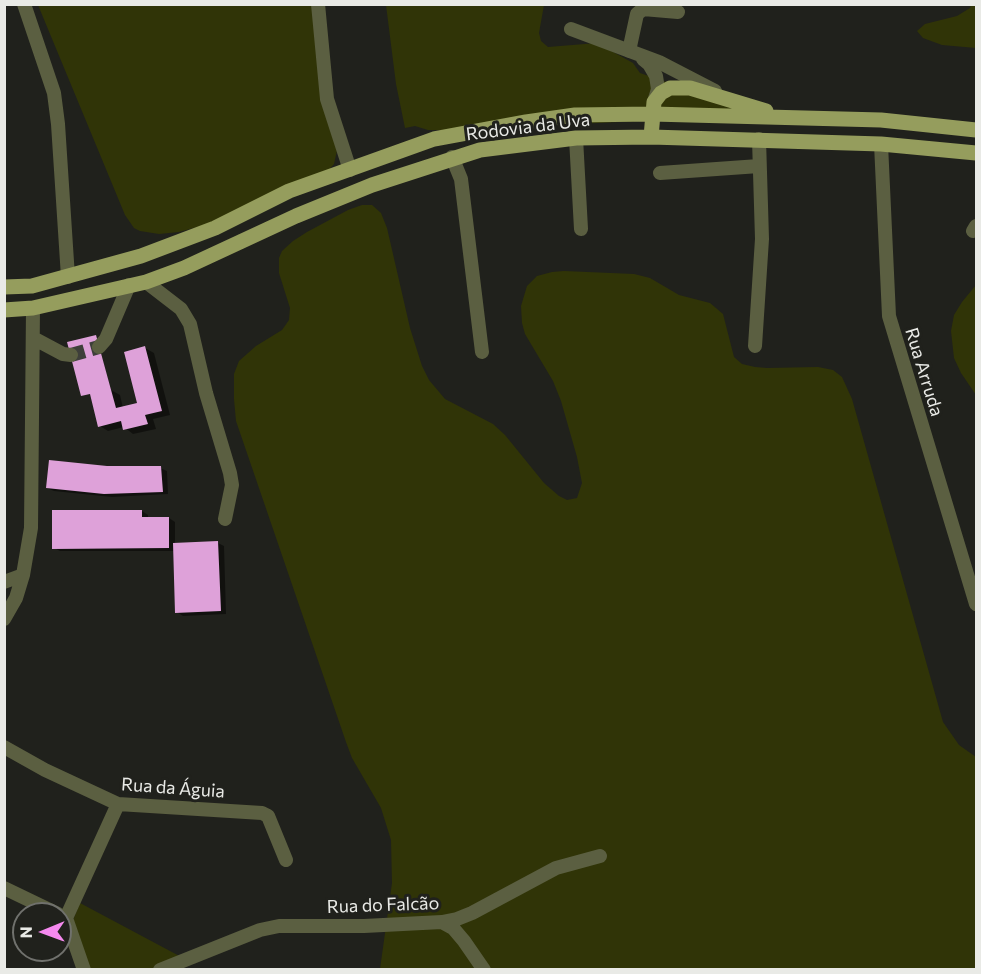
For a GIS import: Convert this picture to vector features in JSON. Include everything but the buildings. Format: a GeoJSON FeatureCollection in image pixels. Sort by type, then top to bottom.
{"type":"FeatureCollection","features":[{"type":"Feature","properties":{"kind":"main road"},"geometry":{"type":"LineString","coordinates":[[651,137],[653,108],[661,93],[670,88],[690,88],[786,117]]}},
{"type":"Feature","properties":{"kind":"main road","name":"Rodovia da Uva"},"geometry":{"type":"LineString","coordinates":[[4,287],[32,286],[141,256],[215,228],[289,191],[434,140],[514,124],[575,115],[653,108],[786,117],[881,120],[976,130]]}},
{"type":"Feature","properties":{"kind":"main road","name":"Rodovia da Uva"},"geometry":{"type":"LineString","coordinates":[[4,310],[33,308],[146,282],[184,268],[372,184],[480,150],[576,138],[651,137],[881,144],[976,153]]}},
{"type":"Feature","properties":{"kind":"main road"},"geometry":{"type":"LineString","coordinates":[[32,286],[33,308]]}},
{"type":"Feature","properties":{"kind":"street"},"geometry":{"type":"LineString","coordinates":[[24,4],[54,93],[68,277]]}},
{"type":"Feature","properties":{"kind":"street"},"geometry":{"type":"LineString","coordinates":[[318,4],[327,99],[350,170]]}},
{"type":"Feature","properties":{"kind":"street"},"geometry":{"type":"LineString","coordinates":[[634,53],[637,14],[643,9],[678,12]]}},
{"type":"Feature","properties":{"kind":"street"},"geometry":{"type":"LineString","coordinates":[[571,29],[659,62],[738,103]]}},
{"type":"Feature","properties":{"kind":"street"},"geometry":{"type":"LineString","coordinates":[[634,53],[650,64],[656,76],[658,89],[653,108]]}},
{"type":"Feature","properties":{"kind":"street"},"geometry":{"type":"LineString","coordinates":[[576,138],[581,229]]}},
{"type":"Feature","properties":{"kind":"street"},"geometry":{"type":"LineString","coordinates":[[755,346],[762,239],[759,139]]}},
{"type":"Feature","properties":{"kind":"street","name":"Rua Arruda"},"geometry":{"type":"LineString","coordinates":[[881,144],[889,316],[976,604]]}},
{"type":"Feature","properties":{"kind":"street"},"geometry":{"type":"LineString","coordinates":[[452,158],[461,179],[482,352]]}},
{"type":"Feature","properties":{"kind":"street"},"geometry":{"type":"LineString","coordinates":[[660,173],[759,166]]}},
{"type":"Feature","properties":{"kind":"street"},"geometry":{"type":"LineString","coordinates":[[146,282],[181,309],[190,324],[206,393],[230,473],[232,485],[225,519]]}},
{"type":"Feature","properties":{"kind":"street"},"geometry":{"type":"LineString","coordinates":[[99,347],[106,339],[129,285]]}},
{"type":"Feature","properties":{"kind":"street"},"geometry":{"type":"LineString","coordinates":[[4,619],[16,598],[23,574],[31,528],[33,308]]}},
{"type":"Feature","properties":{"kind":"street"},"geometry":{"type":"LineString","coordinates":[[33,338],[63,354],[71,355]]}},
{"type":"Feature","properties":{"kind":"street"},"geometry":{"type":"LineString","coordinates":[[4,582],[23,574]]}},
{"type":"Feature","properties":{"kind":"street","name":"Rua da Águia"},"geometry":{"type":"LineString","coordinates":[[4,747],[45,770],[118,804],[262,813],[268,816],[286,860]]}},
{"type":"Feature","properties":{"kind":"street"},"geometry":{"type":"LineString","coordinates":[[68,902],[118,804]]}},
{"type":"Feature","properties":{"kind":"street","name":"Rua do Falcão"},"geometry":{"type":"LineString","coordinates":[[160,969],[197,963],[260,930],[279,926],[364,926],[442,922],[456,919],[472,913],[556,868],[600,856]]}},
{"type":"Feature","properties":{"kind":"street"},"geometry":{"type":"LineString","coordinates":[[4,888],[34,902]]}},
{"type":"Feature","properties":{"kind":"street"},"geometry":{"type":"LineString","coordinates":[[442,922],[453,928],[484,969]]}},
{"type":"Feature","properties":{"kind":"street"},"geometry":{"type":"LineString","coordinates":[[72,941],[84,969]]}},
{"type":"Feature","properties":{"kind":"green space"},"geometry":{"type":"Polygon","coordinates":[[[38,5],[317,5],[338,146],[334,164],[325,174],[212,223],[179,232],[159,234],[134,228],[125,215],[38,5]]]}},
{"type":"Feature","properties":{"kind":"green space"},"geometry":{"type":"Polygon","coordinates":[[[386,5],[544,5],[539,33],[541,41],[548,47],[597,43],[633,63],[640,73],[754,112],[681,119],[454,130],[428,130],[415,126],[405,128],[396,84],[386,5]]]}},
{"type":"Feature","properties":{"kind":"green space"},"geometry":{"type":"Polygon","coordinates":[[[971,5],[976,5],[976,48],[942,45],[923,38],[917,31],[925,24],[957,16],[971,5]]]}},
{"type":"Feature","properties":{"kind":"green space"},"geometry":{"type":"Polygon","coordinates":[[[362,205],[372,205],[381,213],[387,228],[410,328],[429,380],[445,399],[493,424],[505,435],[544,483],[567,500],[577,498],[582,483],[577,457],[553,381],[525,334],[522,323],[521,306],[527,286],[537,276],[564,271],[634,274],[650,278],[679,295],[710,303],[723,314],[734,357],[742,364],[767,368],[818,367],[833,370],[842,377],[852,399],[943,722],[959,745],[976,757],[976,969],[380,969],[392,883],[391,840],[381,808],[352,758],[346,742],[236,421],[234,399],[234,374],[239,361],[256,346],[282,330],[289,320],[290,308],[279,273],[279,258],[282,251],[307,232],[362,205]]]}},
{"type":"Feature","properties":{"kind":"green space"},"geometry":{"type":"Polygon","coordinates":[[[976,285],[976,395],[954,358],[951,331],[954,315],[976,285]]]}},
{"type":"Feature","properties":{"kind":"green space"},"geometry":{"type":"Polygon","coordinates":[[[80,903],[185,959],[155,969],[87,969],[72,923],[80,903]]]}},
{"type":"Feature","properties":{"kind":"tunnel"},"geometry":{"type":"LineString","coordinates":[[71,355],[99,347]]}}]}
